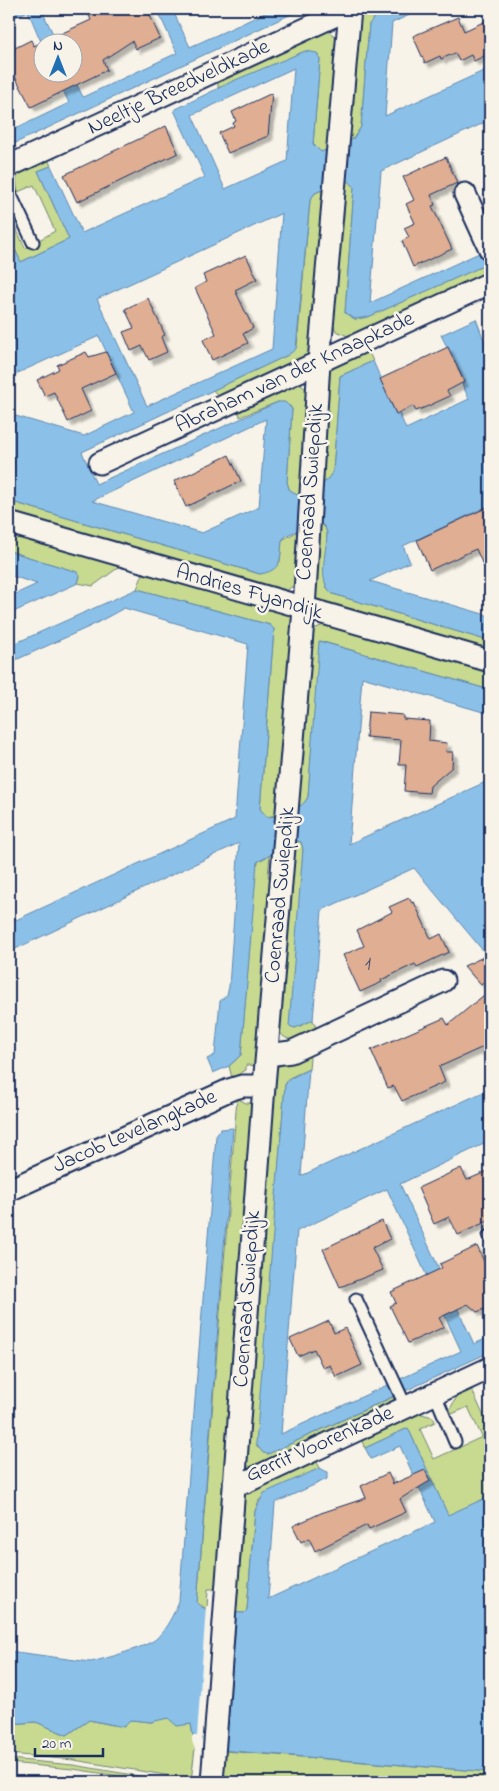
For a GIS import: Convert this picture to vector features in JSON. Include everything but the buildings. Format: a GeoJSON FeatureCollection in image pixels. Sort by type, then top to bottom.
{"type":"FeatureCollection","features":[{"type":"Feature","properties":{"kind":"street","name":"Coenraad Swiepdijk"},"geometry":{"type":"LineString","coordinates":[[212,1782],[264,1086],[304,609],[319,362],[349,9]]}},
{"type":"Feature","properties":{"kind":"street","name":"Neeltje Breedveldkade"},"geometry":{"type":"LineString","coordinates":[[9,166],[349,9]]}},
{"type":"Feature","properties":{"kind":"street"},"geometry":{"type":"LineString","coordinates":[[464,194],[489,246]]}},
{"type":"Feature","properties":{"kind":"street","name":"Abraham van der Knaapkade"},"geometry":{"type":"LineString","coordinates":[[100,463],[490,283]]}},
{"type":"Feature","properties":{"kind":"street","name":"Andries Fyandijk"},"geometry":{"type":"LineString","coordinates":[[9,523],[490,661]]}},
{"type":"Feature","properties":{"kind":"street"},"geometry":{"type":"LineString","coordinates":[[267,1055],[291,1052],[443,981]]}},
{"type":"Feature","properties":{"kind":"street","name":"Jacob Levelangkade"},"geometry":{"type":"LineString","coordinates":[[9,1190],[229,1090],[242,1086],[264,1086]]}},
{"type":"Feature","properties":{"kind":"street","name":"Gerrit Voorenkade"},"geometry":{"type":"LineString","coordinates":[[234,1482],[246,1482],[404,1404],[435,1394],[490,1368]]}},
{"type":"Feature","properties":{"kind":"lane"},"geometry":{"type":"LineString","coordinates":[[9,191],[33,242]]}},
{"type":"Feature","properties":{"kind":"lane","name":"Gerrit Voorenkade"},"geometry":{"type":"LineString","coordinates":[[356,1300],[404,1404]]}},
{"type":"Feature","properties":{"kind":"lane"},"geometry":{"type":"LineString","coordinates":[[435,1394],[455,1442]]}},
{"type":"Feature","properties":{"kind":"green space"},"geometry":{"type":"Polygon","coordinates":[[[368,9],[391,9],[381,13],[369,24],[361,127],[353,139],[345,142],[359,19],[368,9]]]}},
{"type":"Feature","properties":{"kind":"green space"},"geometry":{"type":"Polygon","coordinates":[[[326,30],[335,36],[340,47],[332,148],[321,152],[313,144],[320,59],[306,51],[218,88],[218,76],[326,30]]]}},
{"type":"Feature","properties":{"kind":"green space"},"geometry":{"type":"Polygon","coordinates":[[[46,155],[51,166],[38,171],[69,239],[21,262],[9,237],[9,213],[25,248],[55,231],[34,185],[18,192],[16,180],[21,169],[46,155]]]}},
{"type":"Feature","properties":{"kind":"green space"},"geometry":{"type":"Polygon","coordinates":[[[345,180],[354,187],[345,313],[355,319],[368,317],[489,263],[490,271],[487,276],[350,337],[336,331],[332,322],[345,180]]]}},
{"type":"Feature","properties":{"kind":"green space"},"geometry":{"type":"Polygon","coordinates":[[[322,190],[321,205],[328,205],[312,355],[224,399],[213,390],[288,355],[297,346],[310,200],[315,193],[322,190]]]}},
{"type":"Feature","properties":{"kind":"green space"},"geometry":{"type":"Polygon","coordinates":[[[366,346],[373,361],[340,376],[333,472],[325,482],[318,485],[328,371],[330,367],[366,346]]]}},
{"type":"Feature","properties":{"kind":"green space"},"geometry":{"type":"Polygon","coordinates":[[[298,383],[309,391],[305,491],[296,495],[289,489],[287,482],[292,409],[290,406],[278,402],[240,417],[239,410],[298,383]]]}},
{"type":"Feature","properties":{"kind":"green space"},"geometry":{"type":"Polygon","coordinates":[[[9,501],[260,574],[280,562],[282,540],[302,529],[296,583],[284,593],[9,515],[9,501]]]}},
{"type":"Feature","properties":{"kind":"green space"},"geometry":{"type":"Polygon","coordinates":[[[318,522],[325,527],[327,533],[326,587],[333,594],[482,639],[490,635],[490,647],[481,652],[314,600],[318,522]]]}},
{"type":"Feature","properties":{"kind":"green space"},"geometry":{"type":"Polygon","coordinates":[[[9,528],[121,561],[119,567],[93,586],[78,583],[80,576],[77,572],[9,551],[9,528]]]}},
{"type":"Feature","properties":{"kind":"green space"},"geometry":{"type":"Polygon","coordinates":[[[144,571],[289,612],[292,617],[279,814],[267,817],[260,809],[274,629],[270,625],[137,589],[144,571]]]}},
{"type":"Feature","properties":{"kind":"green space"},"geometry":{"type":"Polygon","coordinates":[[[329,623],[490,669],[490,690],[320,641],[308,797],[303,805],[297,808],[308,637],[316,628],[329,623]]]}},
{"type":"Feature","properties":{"kind":"green space"},"geometry":{"type":"Polygon","coordinates":[[[297,841],[301,842],[303,848],[295,1028],[313,1020],[318,1033],[293,1041],[284,1037],[277,1029],[290,844],[297,841]]]}},
{"type":"Feature","properties":{"kind":"green space"},"geometry":{"type":"Polygon","coordinates":[[[270,854],[268,877],[274,878],[260,1066],[246,1065],[246,1070],[232,1078],[229,1066],[241,1055],[256,866],[260,859],[270,854]]]}},
{"type":"Feature","properties":{"kind":"green space"},"geometry":{"type":"Polygon","coordinates":[[[307,1051],[310,1058],[309,1069],[289,1078],[285,1085],[257,1447],[268,1454],[393,1397],[395,1407],[253,1470],[243,1463],[276,1068],[307,1051]]]}},
{"type":"Feature","properties":{"kind":"green space"},"geometry":{"type":"Polygon","coordinates":[[[237,1098],[246,1103],[257,1103],[219,1589],[208,1589],[207,1609],[197,1603],[237,1098]]]}},
{"type":"Feature","properties":{"kind":"green space"},"geometry":{"type":"Polygon","coordinates":[[[461,1389],[463,1394],[472,1390],[490,1430],[490,1496],[448,1516],[408,1428],[365,1448],[360,1437],[414,1412],[433,1417],[435,1422],[420,1429],[434,1459],[482,1437],[468,1407],[452,1414],[450,1409],[461,1389]]]}},
{"type":"Feature","properties":{"kind":"green space"},"geometry":{"type":"Polygon","coordinates":[[[315,1458],[320,1468],[259,1500],[255,1511],[247,1610],[244,1613],[236,1613],[238,1590],[234,1590],[243,1499],[248,1491],[315,1458]]]}},
{"type":"Feature","properties":{"kind":"green space"},"geometry":{"type":"Polygon","coordinates":[[[169,1718],[177,1725],[191,1724],[195,1748],[191,1781],[74,1760],[9,1754],[9,1724],[36,1722],[67,1735],[89,1720],[113,1725],[131,1720],[151,1722],[169,1718]]]}},
{"type":"Feature","properties":{"kind":"green space"},"geometry":{"type":"Polygon","coordinates":[[[225,1751],[490,1772],[490,1782],[222,1782],[225,1751]]]}},
{"type":"Feature","properties":{"kind":"green space"},"geometry":{"type":"Polygon","coordinates":[[[9,1759],[73,1765],[175,1782],[159,1782],[73,1769],[9,1763],[9,1759]]]}},
{"type":"Feature","properties":{"kind":"water"},"geometry":{"type":"Polygon","coordinates":[[[9,9],[41,9],[52,32],[37,32],[28,11],[9,20],[9,9]]]}},
{"type":"Feature","properties":{"kind":"water"},"geometry":{"type":"Polygon","coordinates":[[[157,9],[172,9],[190,47],[274,9],[302,9],[9,146],[9,132],[69,103],[59,82],[76,82],[83,97],[177,53],[157,9]]]}},
{"type":"Feature","properties":{"kind":"water"},"geometry":{"type":"Polygon","coordinates":[[[391,9],[422,9],[392,23],[385,116],[490,68],[490,120],[381,171],[370,303],[490,248],[490,263],[368,317],[355,319],[345,313],[354,187],[345,180],[315,193],[310,200],[296,349],[288,355],[82,452],[96,484],[278,402],[285,402],[292,409],[287,482],[289,489],[297,495],[325,482],[333,472],[340,376],[373,361],[396,414],[399,413],[406,429],[469,399],[462,384],[465,382],[441,335],[476,319],[490,356],[490,505],[403,546],[410,562],[370,581],[490,616],[490,635],[482,639],[333,594],[328,589],[324,574],[327,533],[325,527],[318,522],[287,535],[282,540],[277,566],[273,570],[260,574],[9,501],[9,414],[84,436],[134,412],[99,336],[9,377],[9,290],[16,286],[9,269],[9,237],[21,262],[69,239],[38,171],[51,166],[82,233],[205,177],[174,110],[233,81],[305,51],[317,53],[320,59],[313,144],[321,152],[353,139],[361,127],[369,24],[377,15],[391,9]],[[294,68],[192,115],[225,189],[287,161],[294,68]],[[282,213],[97,299],[147,406],[272,349],[282,213]],[[266,419],[92,501],[202,533],[259,507],[266,419]]]}},
{"type":"Feature","properties":{"kind":"water"},"geometry":{"type":"Polygon","coordinates":[[[9,551],[77,572],[80,576],[78,583],[9,614],[9,597],[37,584],[9,575],[9,551]]]}},
{"type":"Feature","properties":{"kind":"water"},"geometry":{"type":"Polygon","coordinates":[[[137,589],[270,625],[274,629],[260,809],[267,817],[290,812],[301,805],[308,797],[319,641],[490,690],[490,714],[362,677],[349,844],[490,780],[490,959],[414,868],[322,910],[313,1020],[295,1028],[289,1026],[303,849],[301,842],[297,841],[257,862],[241,1055],[229,1066],[213,1073],[207,1059],[215,1055],[220,1001],[227,995],[229,987],[239,843],[9,952],[9,906],[16,920],[235,819],[248,644],[124,608],[91,626],[9,663],[9,646],[137,589]]]}},
{"type":"Feature","properties":{"kind":"water"},"geometry":{"type":"Polygon","coordinates":[[[309,1069],[301,1176],[490,1089],[490,1141],[400,1184],[474,1344],[490,1337],[490,1352],[268,1454],[263,1453],[256,1444],[285,1085],[289,1079],[309,1069]],[[387,1189],[297,1231],[281,1434],[461,1351],[387,1189]]]}},
{"type":"Feature","properties":{"kind":"water"},"geometry":{"type":"Polygon","coordinates":[[[233,1128],[197,1603],[201,1607],[219,1612],[244,1613],[247,1610],[255,1511],[264,1493],[320,1468],[327,1472],[327,1479],[275,1503],[268,1599],[435,1522],[400,1446],[371,1459],[365,1448],[408,1428],[448,1515],[490,1496],[490,1772],[195,1748],[191,1724],[177,1726],[168,1718],[151,1722],[131,1720],[124,1727],[89,1720],[67,1735],[36,1722],[9,1724],[9,1651],[90,1662],[115,1656],[136,1649],[157,1638],[170,1621],[179,1601],[216,1136],[221,1129],[233,1128]]]}},
{"type":"Feature","properties":{"kind":"pier"},"geometry":{"type":"Polygon","coordinates":[[[206,1606],[236,1610],[225,1753],[195,1750],[192,1741],[192,1736],[197,1736],[206,1606]]]}}]}
